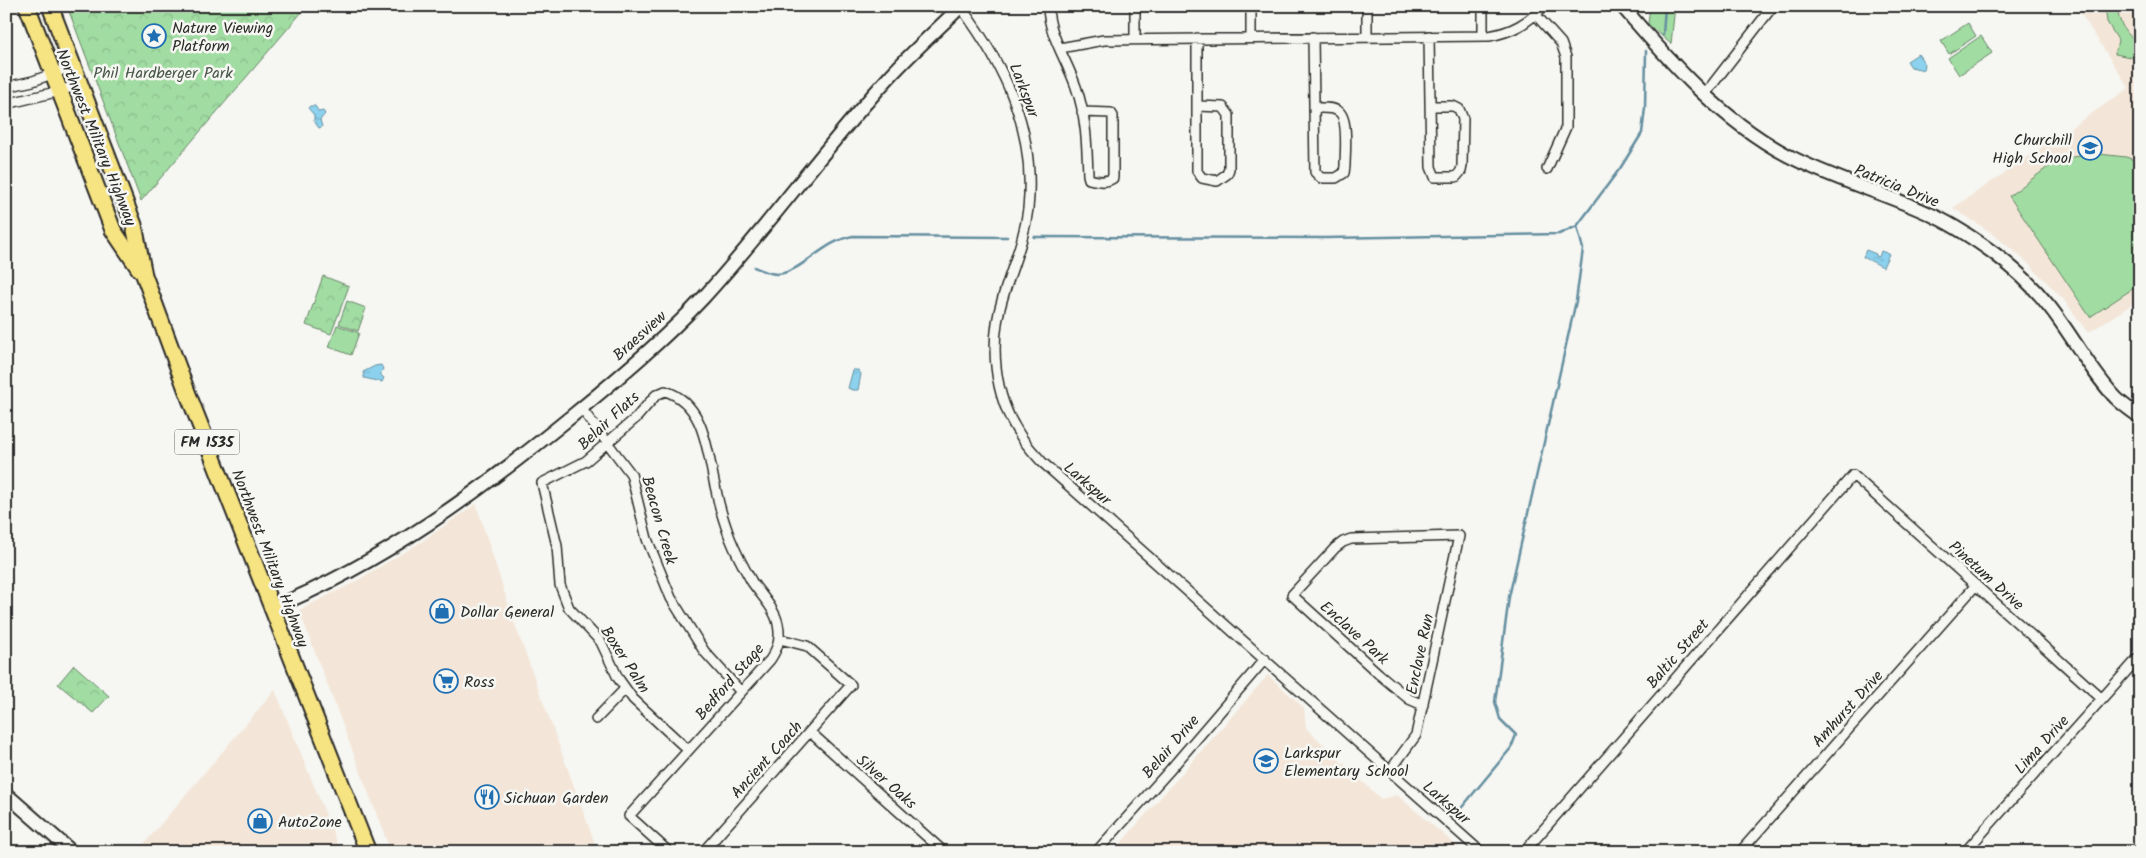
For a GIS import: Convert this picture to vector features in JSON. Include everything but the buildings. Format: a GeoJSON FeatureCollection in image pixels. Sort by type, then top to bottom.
{"type":"FeatureCollection","features":[{"type":"Feature","properties":{"kind":"main road","name":"Northwest Military Highway"},"geometry":{"type":"LineString","coordinates":[[27,6],[113,230],[144,275]]}},
{"type":"Feature","properties":{"kind":"main road","name":"Northwest Military Highway"},"geometry":{"type":"LineString","coordinates":[[50,6],[134,225],[144,275],[368,852]]}},
{"type":"Feature","properties":{"kind":"street","name":"Braesview"},"geometry":{"type":"LineString","coordinates":[[272,608],[309,593],[344,575],[413,534],[482,487],[581,408],[701,299],[782,206],[890,76],[961,6]]}},
{"type":"Feature","properties":{"kind":"street","name":"Larkspur"},"geometry":{"type":"LineString","coordinates":[[961,6],[992,51],[1008,82],[1022,123],[1028,157],[1029,183],[1024,234],[1003,296],[996,336],[997,371],[1005,404],[1020,436],[1042,462],[1481,852]]}},
{"type":"Feature","properties":{"kind":"street"},"geometry":{"type":"LineString","coordinates":[[1048,6],[1051,28],[1077,89],[1087,146],[1089,178],[1096,181],[1110,180],[1113,178],[1113,116],[1111,113],[1082,112]]}},
{"type":"Feature","properties":{"kind":"street"},"geometry":{"type":"LineString","coordinates":[[1135,6],[1135,39]]}},
{"type":"Feature","properties":{"kind":"street"},"geometry":{"type":"LineString","coordinates":[[1251,6],[1251,38]]}},
{"type":"Feature","properties":{"kind":"street"},"geometry":{"type":"LineString","coordinates":[[1367,6],[1367,37]]}},
{"type":"Feature","properties":{"kind":"street"},"geometry":{"type":"LineString","coordinates":[[1483,6],[1483,36]]}},
{"type":"Feature","properties":{"kind":"street"},"geometry":{"type":"LineString","coordinates":[[1060,48],[1087,41],[1135,39],[1483,36],[1511,31],[1536,15],[1544,6]]}},
{"type":"Feature","properties":{"kind":"street","name":"Patricia Drive"},"geometry":{"type":"LineString","coordinates":[[1622,6],[1652,41],[1705,94],[1740,125],[1787,155],[1838,178],[1935,216],[1994,254],[2019,274],[2049,306],[2116,399],[2140,417]]}},
{"type":"Feature","properties":{"kind":"street"},"geometry":{"type":"LineString","coordinates":[[1705,94],[1774,6]]}},
{"type":"Feature","properties":{"kind":"street"},"geometry":{"type":"LineString","coordinates":[[1536,15],[1561,43],[1566,57],[1566,127],[1547,169]]}},
{"type":"Feature","properties":{"kind":"street"},"geometry":{"type":"LineString","coordinates":[[1429,36],[1430,106],[1432,173],[1439,178],[1456,177],[1461,171],[1462,166],[1463,119],[1459,109],[1453,106],[1430,106]]}},
{"type":"Feature","properties":{"kind":"street"},"geometry":{"type":"LineString","coordinates":[[1313,37],[1314,108],[1315,172],[1321,178],[1336,178],[1344,172],[1345,166],[1344,118],[1338,110],[1333,108],[1314,108]]}},
{"type":"Feature","properties":{"kind":"street"},"geometry":{"type":"LineString","coordinates":[[1197,38],[1197,106],[1197,170],[1202,178],[1217,181],[1227,174],[1229,169],[1229,115],[1223,107],[1197,106]]}},
{"type":"Feature","properties":{"kind":"street"},"geometry":{"type":"LineString","coordinates":[[6,88],[33,81],[73,66]]}},
{"type":"Feature","properties":{"kind":"street"},"geometry":{"type":"LineString","coordinates":[[6,104],[60,91],[80,84]]}},
{"type":"Feature","properties":{"kind":"street","name":"Belair Flats"},"geometry":{"type":"LineString","coordinates":[[542,483],[577,467],[636,418],[656,395],[665,391]]}},
{"type":"Feature","properties":{"kind":"street","name":"Bedford Stage"},"geometry":{"type":"LineString","coordinates":[[665,391],[678,395],[690,408],[700,425],[708,444],[715,489],[730,540],[752,582],[773,611],[779,626],[780,639],[770,660],[629,816],[669,852]]}},
{"type":"Feature","properties":{"kind":"street","name":"Beacon Creek"},"geometry":{"type":"LineString","coordinates":[[581,408],[634,480],[647,539],[671,598],[704,650],[741,692]]}},
{"type":"Feature","properties":{"kind":"street","name":"Pinetum Drive"},"geometry":{"type":"LineString","coordinates":[[1853,475],[2101,698]]}},
{"type":"Feature","properties":{"kind":"street","name":"Baltic Street"},"geometry":{"type":"LineString","coordinates":[[1524,852],[1853,475]]}},
{"type":"Feature","properties":{"kind":"street","name":"Boxer Palm"},"geometry":{"type":"LineString","coordinates":[[542,483],[557,546],[559,580],[563,596],[577,618],[601,642],[618,678],[625,688],[645,712],[688,750]]}},
{"type":"Feature","properties":{"kind":"street","name":"Enclave Run"},"geometry":{"type":"LineString","coordinates":[[1292,595],[1335,548],[1351,539],[1459,536],[1416,735],[1390,771]]}},
{"type":"Feature","properties":{"kind":"street","name":"Amhurst Drive"},"geometry":{"type":"LineString","coordinates":[[1740,852],[1976,585]]}},
{"type":"Feature","properties":{"kind":"street","name":"Enclave Park"},"geometry":{"type":"LineString","coordinates":[[1292,595],[1391,684],[1410,699],[1424,705]]}},
{"type":"Feature","properties":{"kind":"street","name":"Ancient Coach"},"geometry":{"type":"LineString","coordinates":[[703,852],[851,685],[807,646],[780,639]]}},
{"type":"Feature","properties":{"kind":"street","name":"Lima Drive"},"geometry":{"type":"LineString","coordinates":[[1964,852],[2140,656]]}},
{"type":"Feature","properties":{"kind":"street","name":"Belair Drive"},"geometry":{"type":"LineString","coordinates":[[1096,852],[1169,771],[1265,659]]}},
{"type":"Feature","properties":{"kind":"street"},"geometry":{"type":"LineString","coordinates":[[596,719],[625,688]]}},
{"type":"Feature","properties":{"kind":"street","name":"Silver Oaks"},"geometry":{"type":"LineString","coordinates":[[810,732],[944,852]]}},
{"type":"Feature","properties":{"kind":"street"},"geometry":{"type":"LineString","coordinates":[[6,794],[72,852]]}},
{"type":"Feature","properties":{"kind":"shaded area","name":"Churchill High School"},"geometry":{"type":"Polygon","coordinates":[[[2076,6],[2140,6],[2140,299],[2088,333],[2064,300],[2030,265],[1992,233],[1953,208],[2129,88],[2076,6]]]}},
{"type":"Feature","properties":{"kind":"shaded area"},"geometry":{"type":"Polygon","coordinates":[[[476,504],[514,622],[598,852],[391,852],[299,610],[353,583],[421,542],[476,504]]]}},
{"type":"Feature","properties":{"kind":"shaded area","name":"Larkspur Elementary School"},"geometry":{"type":"Polygon","coordinates":[[[1268,675],[1304,708],[1306,728],[1381,799],[1397,795],[1464,852],[1113,852],[1268,675]]]}},
{"type":"Feature","properties":{"kind":"shaded area"},"geometry":{"type":"Polygon","coordinates":[[[275,690],[341,852],[137,852],[275,690]]]}},
{"type":"Feature","properties":{"kind":"green space","name":"Phil Hardberger Park"},"geometry":{"type":"Polygon","coordinates":[[[67,6],[307,6],[141,201],[67,6]]]}},
{"type":"Feature","properties":{"kind":"green space"},"geometry":{"type":"Polygon","coordinates":[[[1650,6],[1675,6],[1671,44],[1648,24],[1650,6]]]}},
{"type":"Feature","properties":{"kind":"green space"},"geometry":{"type":"Polygon","coordinates":[[[2105,6],[2117,6],[2119,18],[2124,28],[2131,37],[2140,43],[2140,59],[2115,54],[2118,40],[2107,22],[2105,6]]]}},
{"type":"Feature","properties":{"kind":"green space"},"geometry":{"type":"Polygon","coordinates":[[[1968,23],[1976,36],[1949,54],[1941,41],[1968,23]]]}},
{"type":"Feature","properties":{"kind":"green space"},"geometry":{"type":"Polygon","coordinates":[[[1981,36],[1992,53],[1959,75],[1948,58],[1981,36]]]}},
{"type":"Feature","properties":{"kind":"green space"},"geometry":{"type":"Polygon","coordinates":[[[2099,154],[2126,157],[2140,162],[2140,284],[2090,317],[2009,196],[2048,167],[2072,157],[2099,154]]]}},
{"type":"Feature","properties":{"kind":"green space"},"geometry":{"type":"Polygon","coordinates":[[[323,276],[349,286],[331,334],[306,325],[323,276]]]}},
{"type":"Feature","properties":{"kind":"green space"},"geometry":{"type":"Polygon","coordinates":[[[347,301],[366,308],[358,331],[339,324],[347,301]]]}},
{"type":"Feature","properties":{"kind":"green space"},"geometry":{"type":"Polygon","coordinates":[[[337,325],[359,333],[351,355],[329,347],[337,325]]]}},
{"type":"Feature","properties":{"kind":"green space"},"geometry":{"type":"Polygon","coordinates":[[[74,665],[109,696],[93,713],[58,684],[74,665]]]}},
{"type":"Feature","properties":{"kind":"water"},"geometry":{"type":"Polygon","coordinates":[[[1918,54],[1925,64],[1924,70],[1911,67],[1907,61],[1918,54]]]}},
{"type":"Feature","properties":{"kind":"water"},"geometry":{"type":"Polygon","coordinates":[[[315,106],[319,112],[323,111],[325,114],[320,120],[322,127],[319,128],[314,121],[314,115],[308,108],[315,106]]]}},
{"type":"Feature","properties":{"kind":"water"},"geometry":{"type":"Polygon","coordinates":[[[1866,250],[1879,257],[1881,251],[1889,254],[1883,267],[1863,257],[1866,250]]]}},
{"type":"Feature","properties":{"kind":"water"},"geometry":{"type":"Polygon","coordinates":[[[381,365],[383,369],[380,374],[384,378],[382,382],[364,378],[363,372],[381,365]]]}},
{"type":"Feature","properties":{"kind":"water"},"geometry":{"type":"Polygon","coordinates":[[[853,370],[858,370],[861,374],[858,390],[848,388],[853,370]]]}},
{"type":"Feature","properties":{"kind":"waterway"},"geometry":{"type":"LineString","coordinates":[[1663,35],[1665,6]]}},
{"type":"Feature","properties":{"kind":"waterway"},"geometry":{"type":"LineString","coordinates":[[1034,237],[1325,238],[1559,234],[1577,226],[1621,167],[1642,133],[1645,108],[1646,51]]}},
{"type":"Feature","properties":{"kind":"waterway"},"geometry":{"type":"LineString","coordinates":[[1458,812],[1511,748],[1516,735],[1500,719],[1495,702],[1509,597],[1576,301],[1583,249],[1577,226]]}},
{"type":"Feature","properties":{"kind":"waterway"},"geometry":{"type":"LineString","coordinates":[[754,267],[774,274],[786,272],[804,263],[832,244],[853,236],[1007,237]]}},
{"type":"Feature","properties":{"kind":"place","name":"Nature Viewing Platform"},"geometry":{"type":"Point","coordinates":[154,36]}},
{"type":"Feature","properties":{"kind":"place","name":"Churchill High School"},"geometry":{"type":"Point","coordinates":[2090,148]}},
{"type":"Feature","properties":{"kind":"place","name":"Dollar General"},"geometry":{"type":"Point","coordinates":[442,611]}},
{"type":"Feature","properties":{"kind":"place","name":"Ross"},"geometry":{"type":"Point","coordinates":[446,681]}},
{"type":"Feature","properties":{"kind":"place","name":"Larkspur Elementary School"},"geometry":{"type":"Point","coordinates":[1266,761]}},
{"type":"Feature","properties":{"kind":"place","name":"Sichuan Garden"},"geometry":{"type":"Point","coordinates":[487,797]}},
{"type":"Feature","properties":{"kind":"place","name":"AutoZone"},"geometry":{"type":"Point","coordinates":[260,821]}}]}
